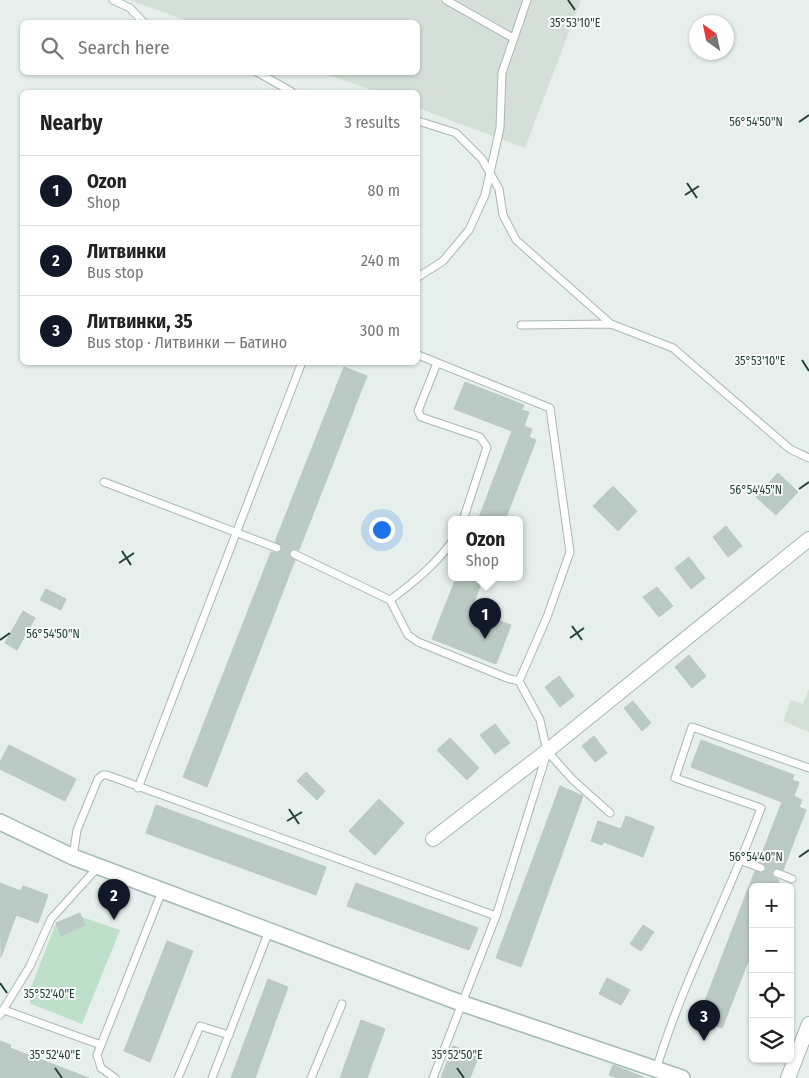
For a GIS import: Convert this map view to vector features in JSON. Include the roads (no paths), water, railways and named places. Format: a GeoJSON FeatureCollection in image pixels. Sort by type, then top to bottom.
{"type":"FeatureCollection","features":[{"type":"Feature","properties":{"kind":"street"},"geometry":{"type":"LineString","coordinates":[[432,839],[547,751],[809,538]]}},
{"type":"Feature","properties":{"kind":"street"},"geometry":{"type":"LineString","coordinates":[[0,822],[72,857],[461,1004],[682,1078]]}},
{"type":"Feature","properties":{"kind":"street"},"geometry":{"type":"LineString","coordinates":[[788,1078],[809,1024]]}},
{"type":"Feature","properties":{"kind":"lane"},"geometry":{"type":"LineString","coordinates":[[113,0],[130,8],[141,20]]}},
{"type":"Feature","properties":{"kind":"lane"},"geometry":{"type":"LineString","coordinates":[[446,0],[513,38]]}},
{"type":"Feature","properties":{"kind":"lane"},"geometry":{"type":"LineString","coordinates":[[420,276],[444,261],[469,230],[485,194],[488,174],[500,128],[502,73],[527,0]]}},
{"type":"Feature","properties":{"kind":"lane"},"geometry":{"type":"LineString","coordinates":[[262,75],[288,90]]}},
{"type":"Feature","properties":{"kind":"lane"},"geometry":{"type":"LineString","coordinates":[[420,122],[456,133],[482,159],[488,174],[499,190],[503,215],[516,240],[611,324],[673,348],[790,449],[809,458]]}},
{"type":"Feature","properties":{"kind":"lane"},"geometry":{"type":"LineString","coordinates":[[521,325],[611,324]]}},
{"type":"Feature","properties":{"kind":"lane"},"geometry":{"type":"LineString","coordinates":[[420,356],[546,406],[551,413],[570,552],[547,618],[519,681]]}},
{"type":"Feature","properties":{"kind":"lane"},"geometry":{"type":"LineString","coordinates":[[437,362],[418,411],[421,417],[480,437],[487,447],[464,516]]}},
{"type":"Feature","properties":{"kind":"lane"},"geometry":{"type":"LineString","coordinates":[[138,788],[301,365]]}},
{"type":"Feature","properties":{"kind":"lane"},"geometry":{"type":"LineString","coordinates":[[104,482],[277,548]]}},
{"type":"Feature","properties":{"kind":"lane"},"geometry":{"type":"LineString","coordinates":[[390,600],[440,558],[448,547]]}},
{"type":"Feature","properties":{"kind":"lane"},"geometry":{"type":"LineString","coordinates":[[294,554],[390,600],[408,635],[418,642],[507,678],[519,681],[540,720],[547,751],[573,780],[610,813]]}},
{"type":"Feature","properties":{"kind":"lane"},"geometry":{"type":"LineString","coordinates":[[656,1070],[667,1036],[742,861],[761,808],[676,778],[692,727],[809,768]]}},
{"type":"Feature","properties":{"kind":"lane"},"geometry":{"type":"LineString","coordinates":[[433,1078],[496,916],[547,751]]}},
{"type":"Feature","properties":{"kind":"lane"},"geometry":{"type":"LineString","coordinates":[[72,857],[77,830],[98,779],[102,775],[107,775],[138,788],[496,916]]}},
{"type":"Feature","properties":{"kind":"lane"},"geometry":{"type":"LineString","coordinates":[[742,861],[761,868]]}},
{"type":"Feature","properties":{"kind":"lane"},"geometry":{"type":"LineString","coordinates":[[98,867],[51,919],[30,966],[2,1013],[100,1045]]}},
{"type":"Feature","properties":{"kind":"lane"},"geometry":{"type":"LineString","coordinates":[[777,874],[792,879]]}},
{"type":"Feature","properties":{"kind":"lane"},"geometry":{"type":"LineString","coordinates":[[115,1078],[101,1068],[97,1055],[162,891]]}},
{"type":"Feature","properties":{"kind":"lane"},"geometry":{"type":"LineString","coordinates":[[212,1078],[269,930]]}},
{"type":"Feature","properties":{"kind":"lane"},"geometry":{"type":"LineString","coordinates":[[311,1078],[342,1004]]}},
{"type":"Feature","properties":{"kind":"lane"},"geometry":{"type":"LineString","coordinates":[[178,1078],[200,1026],[229,1036]]}},
{"type":"Feature","properties":{"kind":"place","name":"Ozon"},"geometry":{"type":"Point","coordinates":[485,639]}},
{"type":"Feature","properties":{"kind":"place","name":"Литвинки"},"geometry":{"type":"Point","coordinates":[114,920]}},
{"type":"Feature","properties":{"kind":"place","name":"Литвинки, 35"},"geometry":{"type":"Point","coordinates":[704,1041]}}]}
